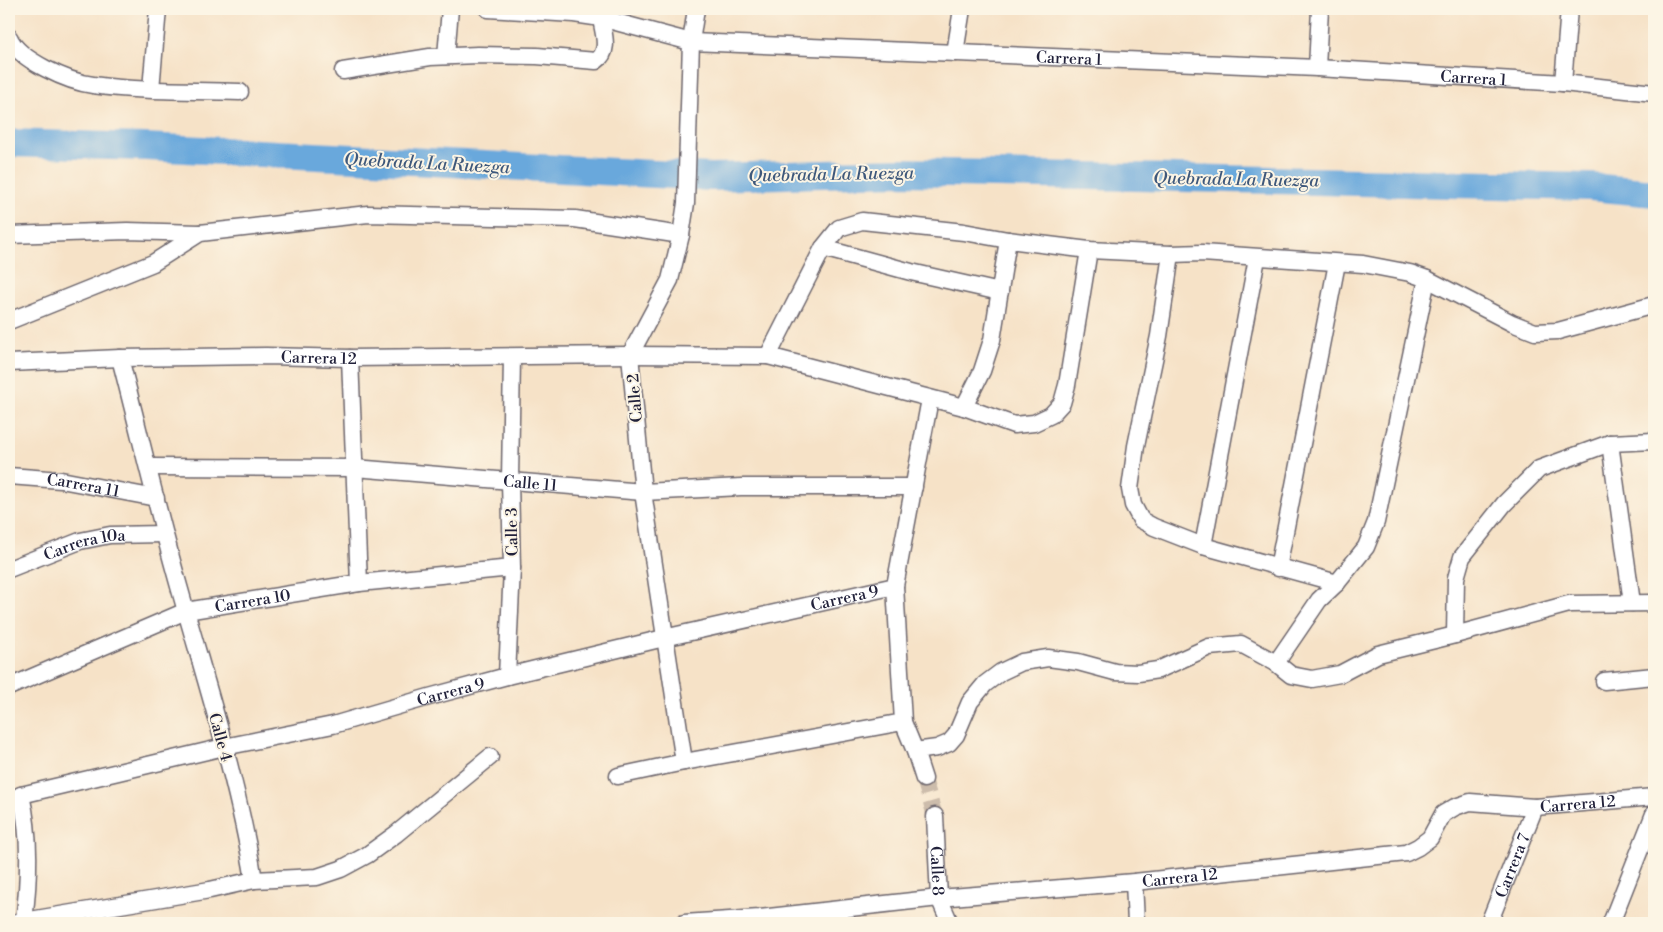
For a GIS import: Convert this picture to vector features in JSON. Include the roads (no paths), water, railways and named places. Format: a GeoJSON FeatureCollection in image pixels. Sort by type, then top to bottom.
{"type":"FeatureCollection","features":[{"type":"Feature","properties":{"kind":"street"},"geometry":{"type":"LineString","coordinates":[[151,89],[158,9]]}},
{"type":"Feature","properties":{"kind":"street"},"geometry":{"type":"LineString","coordinates":[[446,56],[450,9]]}},
{"type":"Feature","properties":{"kind":"street","name":"Carrera 1"},"geometry":{"type":"LineString","coordinates":[[488,9],[533,10],[601,18],[692,42],[1317,68],[1563,83],[1654,93]]}},
{"type":"Feature","properties":{"kind":"street","name":"Calle 2"},"geometry":{"type":"LineString","coordinates":[[684,762],[643,492],[630,355],[670,280],[681,235],[686,203],[692,42],[696,9]]}},
{"type":"Feature","properties":{"kind":"street"},"geometry":{"type":"LineString","coordinates":[[955,53],[962,9]]}},
{"type":"Feature","properties":{"kind":"street"},"geometry":{"type":"LineString","coordinates":[[1317,68],[1320,9]]}},
{"type":"Feature","properties":{"kind":"street"},"geometry":{"type":"LineString","coordinates":[[1563,83],[1569,9]]}},
{"type":"Feature","properties":{"kind":"street"},"geometry":{"type":"LineString","coordinates":[[343,70],[446,56],[537,56],[596,61],[601,58],[606,46],[601,18]]}},
{"type":"Feature","properties":{"kind":"street"},"geometry":{"type":"LineString","coordinates":[[9,37],[12,46],[32,61],[61,75],[92,85],[240,92]]}},
{"type":"Feature","properties":{"kind":"street"},"geometry":{"type":"LineString","coordinates":[[9,235],[127,231],[200,233],[368,214],[575,219],[681,235]]}},
{"type":"Feature","properties":{"kind":"street"},"geometry":{"type":"LineString","coordinates":[[768,356],[823,248],[839,228],[862,221],[964,232],[1008,240],[1089,250],[1171,254],[1202,253],[1363,264],[1410,273],[1427,279],[1512,323],[1535,332],[1558,331],[1654,306]]}},
{"type":"Feature","properties":{"kind":"street"},"geometry":{"type":"LineString","coordinates":[[9,321],[153,263],[200,233]]}},
{"type":"Feature","properties":{"kind":"street"},"geometry":{"type":"LineString","coordinates":[[964,407],[982,371],[992,340],[1008,240]]}},
{"type":"Feature","properties":{"kind":"street"},"geometry":{"type":"LineString","coordinates":[[823,248],[911,272],[1000,292]]}},
{"type":"Feature","properties":{"kind":"street","name":"Carrera 12"},"geometry":{"type":"LineString","coordinates":[[9,363],[120,358],[266,356],[350,358],[630,355],[768,356],[964,407],[1014,425],[1034,423],[1051,415],[1062,403],[1067,385],[1089,250]]}},
{"type":"Feature","properties":{"kind":"street"},"geometry":{"type":"LineString","coordinates":[[1171,254],[1159,336],[1136,446],[1130,489],[1133,505],[1141,520],[1203,546],[1338,583]]}},
{"type":"Feature","properties":{"kind":"street"},"geometry":{"type":"LineString","coordinates":[[1203,546],[1257,258]]}},
{"type":"Feature","properties":{"kind":"street"},"geometry":{"type":"LineString","coordinates":[[1278,568],[1337,262]]}},
{"type":"Feature","properties":{"kind":"street"},"geometry":{"type":"LineString","coordinates":[[1276,663],[1319,600],[1338,583],[1366,547],[1376,522],[1427,279]]}},
{"type":"Feature","properties":{"kind":"street","name":"Calle 3"},"geometry":{"type":"LineString","coordinates":[[507,676],[512,568],[510,480],[512,357]]}},
{"type":"Feature","properties":{"kind":"street","name":"Calle 4"},"geometry":{"type":"LineString","coordinates":[[120,358],[149,467],[164,534],[246,830],[254,880]]}},
{"type":"Feature","properties":{"kind":"street"},"geometry":{"type":"LineString","coordinates":[[350,358],[359,583]]}},
{"type":"Feature","properties":{"kind":"street"},"geometry":{"type":"LineString","coordinates":[[924,779],[915,751],[902,722],[895,586],[930,399]]}},
{"type":"Feature","properties":{"kind":"street"},"geometry":{"type":"LineString","coordinates":[[1455,635],[1456,578],[1462,557],[1504,504],[1539,469],[1610,444],[1654,441]]}},
{"type":"Feature","properties":{"kind":"street"},"geometry":{"type":"LineString","coordinates":[[1610,444],[1632,603]]}},
{"type":"Feature","properties":{"kind":"street","name":"Calle 11"},"geometry":{"type":"LineString","coordinates":[[149,467],[355,468],[643,492],[740,487],[914,487]]}},
{"type":"Feature","properties":{"kind":"street","name":"Carrera 11"},"geometry":{"type":"LineString","coordinates":[[9,476],[61,480],[156,498]]}},
{"type":"Feature","properties":{"kind":"street","name":"Carrera 10a"},"geometry":{"type":"LineString","coordinates":[[9,569],[80,540],[110,535],[164,534]]}},
{"type":"Feature","properties":{"kind":"street","name":"Carrera 10"},"geometry":{"type":"LineString","coordinates":[[9,687],[186,611],[359,583],[512,568]]}},
{"type":"Feature","properties":{"kind":"street","name":"Carrera 9"},"geometry":{"type":"LineString","coordinates":[[15,798],[224,747],[333,725],[507,676],[664,638],[895,586]]}},
{"type":"Feature","properties":{"kind":"street"},"geometry":{"type":"LineString","coordinates":[[915,751],[937,748],[948,744],[956,735],[970,702],[985,684],[1002,672],[1022,662],[1048,658],[1078,662],[1115,672],[1138,673],[1158,670],[1209,647],[1241,644],[1276,663],[1291,675],[1312,679],[1340,674],[1378,654],[1569,604],[1654,602]]}},
{"type":"Feature","properties":{"kind":"street"},"geometry":{"type":"LineString","coordinates":[[1604,681],[1654,676]]}},
{"type":"Feature","properties":{"kind":"street"},"geometry":{"type":"LineString","coordinates":[[618,776],[902,722]]}},
{"type":"Feature","properties":{"kind":"street"},"geometry":{"type":"LineString","coordinates":[[15,798],[26,830],[30,864],[18,922],[210,890],[254,880],[317,877],[341,869],[396,834],[490,757]]}},
{"type":"Feature","properties":{"kind":"street","name":"Carrera 12"},"geometry":{"type":"LineString","coordinates":[[684,923],[760,921],[939,898],[1134,882],[1406,853],[1430,838],[1443,814],[1455,807],[1470,802],[1535,808],[1654,797]]}},
{"type":"Feature","properties":{"kind":"street","name":"Carrera 7"},"geometry":{"type":"LineString","coordinates":[[1489,923],[1535,808]]}},
{"type":"Feature","properties":{"kind":"street"},"geometry":{"type":"LineString","coordinates":[[1611,923],[1654,814]]}},
{"type":"Feature","properties":{"kind":"street","name":"Calle 8"},"geometry":{"type":"LineString","coordinates":[[935,816],[939,898],[950,923]]}},
{"type":"Feature","properties":{"kind":"street"},"geometry":{"type":"LineString","coordinates":[[1134,882],[1136,923]]}},
{"type":"Feature","properties":{"kind":"waterway","name":"Quebrada La Ruezga"},"geometry":{"type":"LineString","coordinates":[[9,143],[146,147],[711,177],[901,172],[1591,187],[1654,193]]}},
{"type":"Feature","properties":{"kind":"tunnel"},"geometry":{"type":"LineString","coordinates":[[924,779],[935,816]]}}]}
